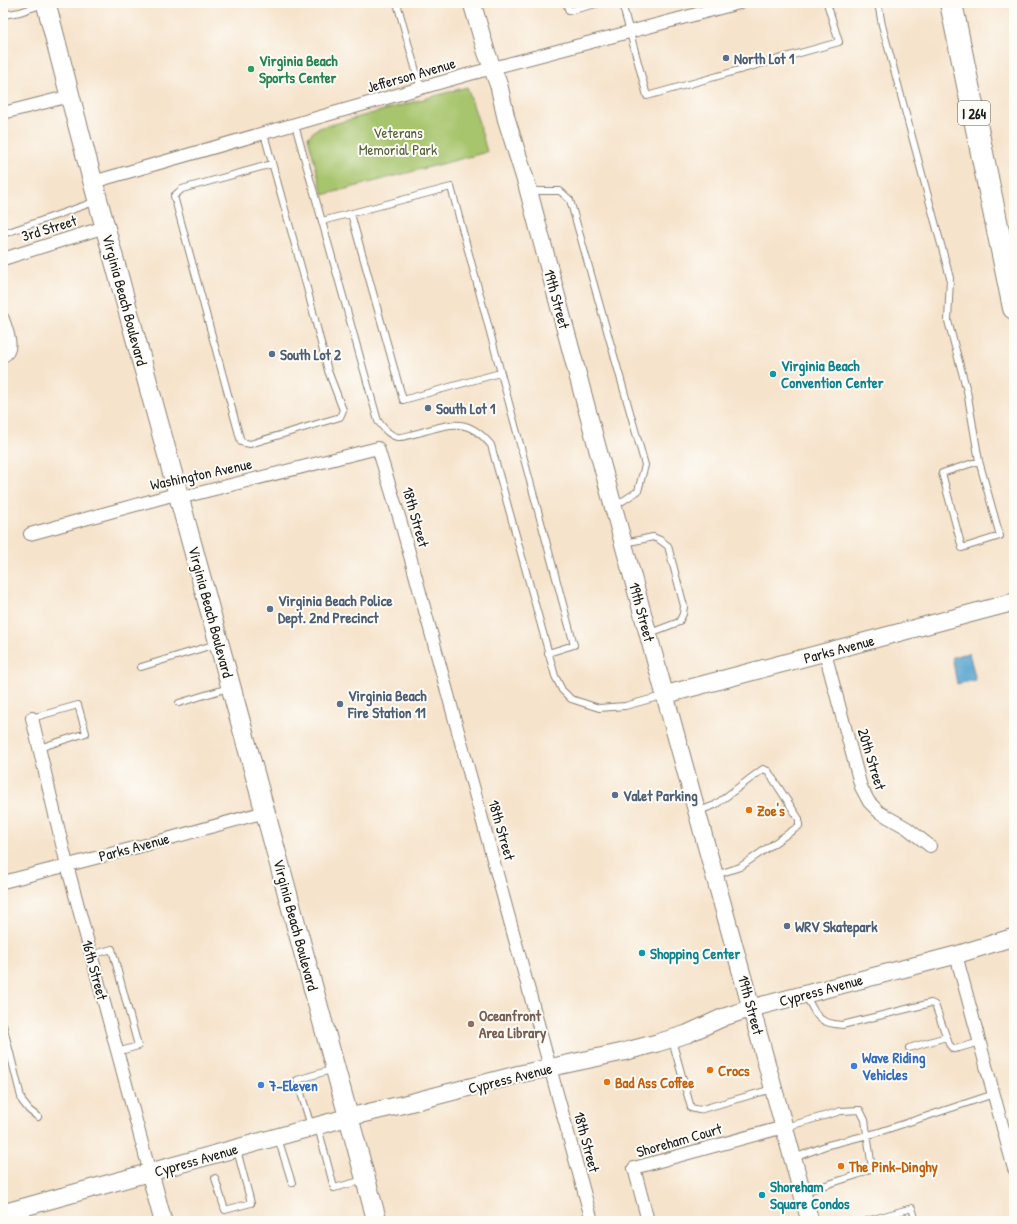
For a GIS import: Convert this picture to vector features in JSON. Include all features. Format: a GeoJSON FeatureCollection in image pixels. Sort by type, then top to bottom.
{"type":"FeatureCollection","features":[{"type":"Feature","properties":{"kind":"highway","name":"I 264"},"geometry":{"type":"LineString","coordinates":[[950,3],[1014,308]]}},
{"type":"Feature","properties":{"kind":"main road","name":"Virginia Beach Boulevard"},"geometry":{"type":"LineString","coordinates":[[46,3],[105,227],[377,1221]]}},
{"type":"Feature","properties":{"kind":"street","name":"19th Street"},"geometry":{"type":"LineString","coordinates":[[472,3],[528,191],[664,695],[810,1221]]}},
{"type":"Feature","properties":{"kind":"street","name":"Jefferson Avenue"},"geometry":{"type":"LineString","coordinates":[[93,182],[492,68],[739,3]]}},
{"type":"Feature","properties":{"kind":"street"},"geometry":{"type":"LineString","coordinates":[[3,113],[70,96]]}},
{"type":"Feature","properties":{"kind":"street","name":"3rd Street"},"geometry":{"type":"LineString","coordinates":[[3,259],[105,227]]}},
{"type":"Feature","properties":{"kind":"street"},"geometry":{"type":"LineString","coordinates":[[3,319],[10,345],[9,350],[3,356]]}},
{"type":"Feature","properties":{"kind":"street","name":"Washington Avenue"},"geometry":{"type":"LineString","coordinates":[[30,534],[172,495],[187,496],[378,448]]}},
{"type":"Feature","properties":{"kind":"street","name":"18th Street"},"geometry":{"type":"LineString","coordinates":[[378,448],[401,522],[592,1221]]}},
{"type":"Feature","properties":{"kind":"street","name":"Parks Avenue"},"geometry":{"type":"LineString","coordinates":[[664,695],[1014,602]]}},
{"type":"Feature","properties":{"kind":"street","name":"20th Street"},"geometry":{"type":"LineString","coordinates":[[825,653],[861,786],[869,802],[880,812],[906,828],[930,846]]}},
{"type":"Feature","properties":{"kind":"street","name":"16th Street"},"geometry":{"type":"LineString","coordinates":[[32,718],[67,865],[163,1221]]}},
{"type":"Feature","properties":{"kind":"street","name":"Parks Avenue"},"geometry":{"type":"LineString","coordinates":[[3,882],[265,812]]}},
{"type":"Feature","properties":{"kind":"street","name":"Cypress Avenue"},"geometry":{"type":"LineString","coordinates":[[3,1213],[349,1117],[550,1067],[623,1052],[687,1034],[724,1017],[752,1008],[956,955],[1014,937]]}},
{"type":"Feature","properties":{"kind":"street"},"geometry":{"type":"LineString","coordinates":[[956,955],[1014,1169]]}},
{"type":"Feature","properties":{"kind":"street","name":"Shoreham Court"},"geometry":{"type":"LineString","coordinates":[[648,1221],[634,1168],[784,1127]]}},
{"type":"Feature","properties":{"kind":"lane"},"geometry":{"type":"LineString","coordinates":[[3,15],[20,12],[46,3]]}},
{"type":"Feature","properties":{"kind":"lane"},"geometry":{"type":"LineString","coordinates":[[397,3],[421,89]]}},
{"type":"Feature","properties":{"kind":"lane"},"geometry":{"type":"LineString","coordinates":[[566,3],[569,12],[600,3]]}},
{"type":"Feature","properties":{"kind":"lane"},"geometry":{"type":"LineString","coordinates":[[622,3],[647,96],[839,42],[827,3]]}},
{"type":"Feature","properties":{"kind":"lane"},"geometry":{"type":"LineString","coordinates":[[878,3],[884,32],[950,278],[948,321],[967,391],[979,461],[1000,536],[962,548],[942,473],[979,461]]}},
{"type":"Feature","properties":{"kind":"lane"},"geometry":{"type":"LineString","coordinates":[[295,125],[378,421],[389,434],[397,437],[447,425],[457,424],[469,426],[478,432],[491,445],[554,676],[562,690],[571,699],[599,708],[613,708],[664,695]]}},
{"type":"Feature","properties":{"kind":"lane"},"geometry":{"type":"LineString","coordinates":[[264,134],[307,288],[328,371],[343,410],[340,417],[250,444],[241,442],[174,196],[182,189],[272,164]]}},
{"type":"Feature","properties":{"kind":"lane"},"geometry":{"type":"LineString","coordinates":[[322,221],[451,187],[574,645],[548,653]]}},
{"type":"Feature","properties":{"kind":"lane"},"geometry":{"type":"LineString","coordinates":[[528,191],[560,192],[570,200],[645,465],[638,491],[614,507]]}},
{"type":"Feature","properties":{"kind":"lane"},"geometry":{"type":"LineString","coordinates":[[3,234],[98,201]]}},
{"type":"Feature","properties":{"kind":"lane"},"geometry":{"type":"LineString","coordinates":[[351,214],[403,400],[500,373]]}},
{"type":"Feature","properties":{"kind":"lane"},"geometry":{"type":"LineString","coordinates":[[624,543],[653,537],[668,546],[684,606],[683,614],[679,622],[648,633]]}},
{"type":"Feature","properties":{"kind":"lane"},"geometry":{"type":"LineString","coordinates":[[140,667],[220,643]]}},
{"type":"Feature","properties":{"kind":"lane"},"geometry":{"type":"LineString","coordinates":[[179,703],[232,687]]}},
{"type":"Feature","properties":{"kind":"lane"},"geometry":{"type":"LineString","coordinates":[[32,718],[78,705],[86,733],[39,748]]}},
{"type":"Feature","properties":{"kind":"lane"},"geometry":{"type":"LineString","coordinates":[[697,812],[715,805],[763,769],[768,770],[799,819],[799,826],[740,867],[715,875]]}},
{"type":"Feature","properties":{"kind":"lane"},"geometry":{"type":"LineString","coordinates":[[91,955],[112,949],[138,1046],[117,1052]]}},
{"type":"Feature","properties":{"kind":"lane"},"geometry":{"type":"LineString","coordinates":[[806,995],[818,1018],[830,1024],[842,1025],[931,1003],[935,1005],[946,1037],[953,1049],[980,1042]]}},
{"type":"Feature","properties":{"kind":"lane"},"geometry":{"type":"LineString","coordinates":[[3,1025],[22,1101],[29,1110],[38,1117]]}},
{"type":"Feature","properties":{"kind":"lane"},"geometry":{"type":"LineString","coordinates":[[909,1048],[946,1037]]}},
{"type":"Feature","properties":{"kind":"lane"},"geometry":{"type":"LineString","coordinates":[[671,1038],[691,1108],[699,1110],[774,1089]]}},
{"type":"Feature","properties":{"kind":"lane"},"geometry":{"type":"LineString","coordinates":[[336,1068],[297,1080],[315,1127],[334,1188],[366,1179]]}},
{"type":"Feature","properties":{"kind":"lane"},"geometry":{"type":"LineString","coordinates":[[793,1158],[828,1145],[868,1135],[994,1094]]}},
{"type":"Feature","properties":{"kind":"lane"},"geometry":{"type":"LineString","coordinates":[[784,1127],[841,1111],[860,1110],[865,1120],[872,1168],[857,1175],[802,1192]]}},
{"type":"Feature","properties":{"kind":"lane"},"geometry":{"type":"LineString","coordinates":[[278,1137],[292,1182]]}},
{"type":"Feature","properties":{"kind":"lane"},"geometry":{"type":"LineString","coordinates":[[215,1178],[224,1210],[251,1203],[237,1149]]}},
{"type":"Feature","properties":{"kind":"lane"},"geometry":{"type":"LineString","coordinates":[[867,1221],[912,1208],[916,1221]]}},
{"type":"Feature","properties":{"kind":"green space","name":"Veterans Memorial Park"},"geometry":{"type":"Polygon","coordinates":[[[467,87],[487,152],[323,195],[308,137],[316,129],[467,87]]]}},
{"type":"Feature","properties":{"kind":"water"},"geometry":{"type":"Polygon","coordinates":[[[969,653],[976,680],[957,684],[952,657],[969,653]]]}},
{"type":"Feature","properties":{"kind":"place","name":"North Lot 1"},"geometry":{"type":"Point","coordinates":[726,58]}},
{"type":"Feature","properties":{"kind":"place","name":"Virginia Beach Sports Center"},"geometry":{"type":"Point","coordinates":[251,69]}},
{"type":"Feature","properties":{"kind":"place","name":"South Lot 2"},"geometry":{"type":"Point","coordinates":[272,354]}},
{"type":"Feature","properties":{"kind":"place","name":"Virginia Beach Convention Center"},"geometry":{"type":"Point","coordinates":[773,374]}},
{"type":"Feature","properties":{"kind":"place","name":"South Lot 1"},"geometry":{"type":"Point","coordinates":[428,408]}},
{"type":"Feature","properties":{"kind":"place","name":"Virginia Beach Police Dept. 2nd Precinct"},"geometry":{"type":"Point","coordinates":[270,609]}},
{"type":"Feature","properties":{"kind":"place","name":"Virginia Beach Fire Station 11"},"geometry":{"type":"Point","coordinates":[340,704]}},
{"type":"Feature","properties":{"kind":"place","name":"Valet Parking"},"geometry":{"type":"Point","coordinates":[615,795]}},
{"type":"Feature","properties":{"kind":"place","name":"Zoe's"},"geometry":{"type":"Point","coordinates":[749,810]}},
{"type":"Feature","properties":{"kind":"place","name":"WRV Skatepark"},"geometry":{"type":"Point","coordinates":[787,926]}},
{"type":"Feature","properties":{"kind":"place","name":"Shopping Center"},"geometry":{"type":"Point","coordinates":[642,953]}},
{"type":"Feature","properties":{"kind":"place","name":"Oceanfront Area Library"},"geometry":{"type":"Point","coordinates":[471,1024]}},
{"type":"Feature","properties":{"kind":"place","name":"Wave Riding Vehicles"},"geometry":{"type":"Point","coordinates":[854,1066]}},
{"type":"Feature","properties":{"kind":"place","name":"Crocs"},"geometry":{"type":"Point","coordinates":[710,1070]}},
{"type":"Feature","properties":{"kind":"place","name":"Bad Ass Coffee"},"geometry":{"type":"Point","coordinates":[607,1082]}},
{"type":"Feature","properties":{"kind":"place","name":"7-Eleven"},"geometry":{"type":"Point","coordinates":[261,1085]}},
{"type":"Feature","properties":{"kind":"place","name":"The Pink-Dinghy"},"geometry":{"type":"Point","coordinates":[841,1166]}},
{"type":"Feature","properties":{"kind":"place","name":"Shoreham Square Condos"},"geometry":{"type":"Point","coordinates":[762,1195]}}]}
